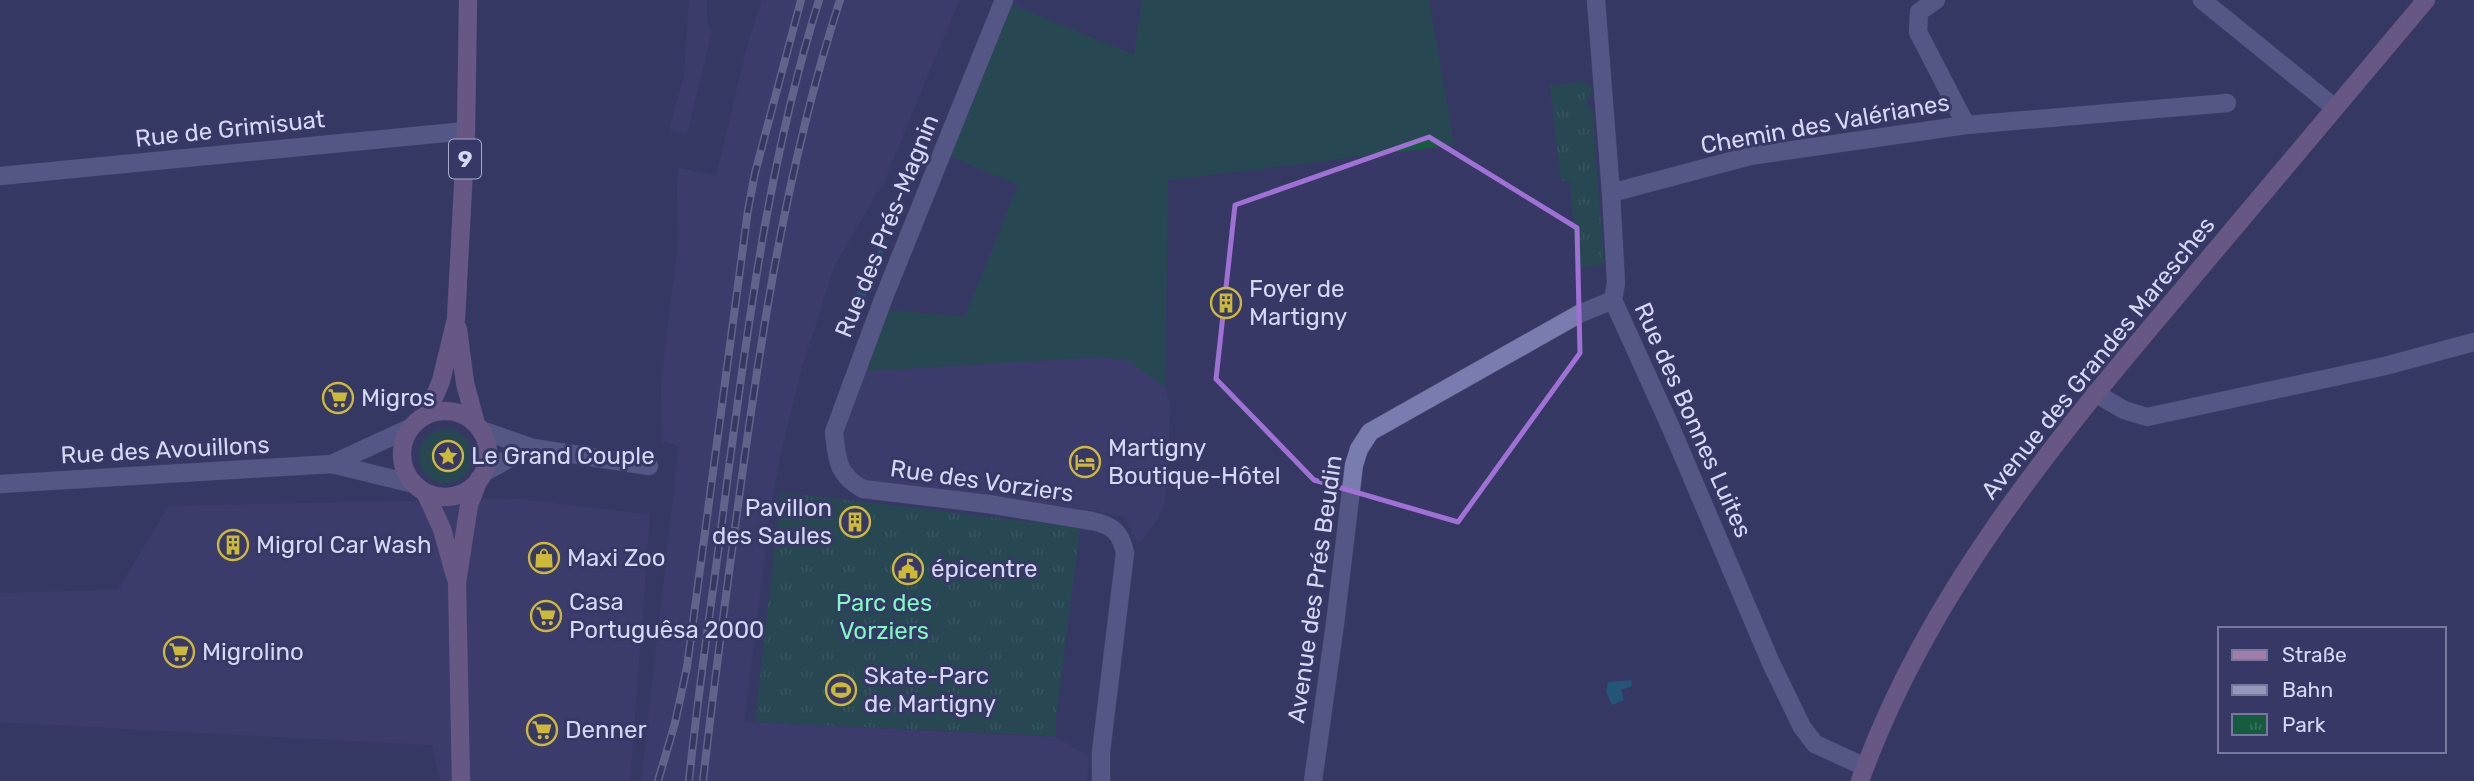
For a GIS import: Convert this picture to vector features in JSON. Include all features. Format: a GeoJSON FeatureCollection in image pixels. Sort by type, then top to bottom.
{"type":"FeatureCollection","features":[{"type":"Feature","properties":{"kind":"main road","name":"9"},"geometry":{"type":"LineString","coordinates":[[457,583],[442,529],[420,488],[407,474],[402,458],[404,440],[410,428],[427,414],[441,381],[456,318],[466,131],[468,0]]}},
{"type":"Feature","properties":{"kind":"main road","name":"Avenue des Grandes Maresches"},"geometry":{"type":"LineString","coordinates":[[1863,774],[1933,624],[1964,571],[2028,480],[2095,393],[2426,0]]}},
{"type":"Feature","properties":{"kind":"main road","name":"9"},"geometry":{"type":"LineString","coordinates":[[456,318],[466,383],[488,452],[469,505],[457,583],[461,781]]}},
{"type":"Feature","properties":{"kind":"main road"},"geometry":{"type":"LineString","coordinates":[[427,414],[453,411],[469,418],[479,427]]}},
{"type":"Feature","properties":{"kind":"main road"},"geometry":{"type":"LineString","coordinates":[[420,488],[433,495],[453,496],[470,488],[481,476]]}},
{"type":"Feature","properties":{"kind":"street","name":"Rue des Prés-Magnin"},"geometry":{"type":"LineString","coordinates":[[843,473],[837,456],[834,432],[884,297],[1004,0]]}},
{"type":"Feature","properties":{"kind":"street","name":"Rue des Bonnes Luites"},"geometry":{"type":"LineString","coordinates":[[1595,0],[1611,193],[1616,283],[1613,300],[1771,663],[1802,727],[1815,744],[1863,774]]}},
{"type":"Feature","properties":{"kind":"street","name":"Chemin des Valérianes"},"geometry":{"type":"LineString","coordinates":[[1936,0],[1919,12],[1918,32],[1966,125]]}},
{"type":"Feature","properties":{"kind":"street"},"geometry":{"type":"LineString","coordinates":[[2202,0],[2335,108]]}},
{"type":"Feature","properties":{"kind":"street","name":"Chemin des Valérianes"},"geometry":{"type":"LineString","coordinates":[[1611,193],[1750,156],[1966,125],[2227,103]]}},
{"type":"Feature","properties":{"kind":"street","name":"Rue de Grimisuat"},"geometry":{"type":"LineString","coordinates":[[0,176],[466,131]]}},
{"type":"Feature","properties":{"kind":"street","name":"Avenue des Prés Beudin"},"geometry":{"type":"LineString","coordinates":[[1313,781],[1354,465],[1359,449],[1370,432],[1579,314],[1613,300]]}},
{"type":"Feature","properties":{"kind":"street"},"geometry":{"type":"LineString","coordinates":[[2095,393],[2124,410],[2147,417],[2385,366],[2474,342]]}},
{"type":"Feature","properties":{"kind":"street"},"geometry":{"type":"LineString","coordinates":[[479,427],[533,448],[649,466]]}},
{"type":"Feature","properties":{"kind":"street","name":"Rue des Avouillons"},"geometry":{"type":"LineString","coordinates":[[332,464],[410,428]]}},
{"type":"Feature","properties":{"kind":"street"},"geometry":{"type":"LineString","coordinates":[[481,476],[533,448]]}},
{"type":"Feature","properties":{"kind":"street","name":"Rue des Avouillons"},"geometry":{"type":"LineString","coordinates":[[0,484],[332,464],[420,488]]}},
{"type":"Feature","properties":{"kind":"street","name":"Rue des Vorziers"},"geometry":{"type":"LineString","coordinates":[[843,473],[849,481],[863,489],[988,504],[1092,521],[1108,524],[1122,537],[1125,553],[1101,752],[1101,781]]}},
{"type":"Feature","properties":{"kind":"highlighted area"},"geometry":{"type":"Polygon","coordinates":[[[1429,137],[1577,228],[1580,353],[1458,522],[1314,480],[1216,379],[1235,205],[1429,137]]]}},
{"type":"Feature","properties":{"kind":"shaded area"},"geometry":{"type":"Polygon","coordinates":[[[689,0],[707,0],[707,20],[711,34],[687,134],[669,130],[684,77],[689,0]]]}},
{"type":"Feature","properties":{"kind":"shaded area"},"geometry":{"type":"Polygon","coordinates":[[[762,0],[959,0],[884,181],[834,267],[801,370],[771,504],[744,722],[1055,737],[1089,756],[1087,781],[641,781],[679,446],[662,441],[661,384],[678,242],[679,168],[716,176],[748,43],[762,0]]]}},
{"type":"Feature","properties":{"kind":"shaded area"},"geometry":{"type":"Polygon","coordinates":[[[1101,357],[1130,361],[1165,388],[1170,405],[1164,503],[1157,520],[1138,544],[1125,518],[1100,511],[873,482],[862,479],[852,471],[846,460],[843,436],[866,371],[1101,357]]]}},
{"type":"Feature","properties":{"kind":"shaded area"},"geometry":{"type":"Polygon","coordinates":[[[519,499],[650,515],[630,781],[440,781],[432,745],[0,722],[0,593],[118,590],[169,506],[519,499]]]}},
{"type":"Feature","properties":{"kind":"green space"},"geometry":{"type":"Polygon","coordinates":[[[1142,0],[1429,0],[1454,145],[1168,180],[1165,388],[1130,361],[1101,357],[866,371],[888,310],[965,317],[1018,185],[947,155],[1009,3],[1134,55],[1142,0]]]}},
{"type":"Feature","properties":{"kind":"green space"},"geometry":{"type":"Polygon","coordinates":[[[1585,81],[1591,88],[1591,95],[1587,95],[1588,108],[1592,108],[1604,264],[1577,269],[1570,181],[1561,181],[1550,86],[1585,81]]]}},
{"type":"Feature","properties":{"kind":"green space"},"geometry":{"type":"Polygon","coordinates":[[[446,429],[465,437],[473,456],[465,475],[446,483],[427,475],[419,456],[427,437],[446,429]]]}},
{"type":"Feature","properties":{"kind":"green space","name":"Parc des Vorziers"},"geometry":{"type":"Polygon","coordinates":[[[781,492],[1080,528],[1056,717],[1056,736],[755,722],[781,492]]]}},
{"type":"Feature","properties":{"kind":"water"},"geometry":{"type":"Polygon","coordinates":[[[888,239],[859,313],[850,310],[871,263],[888,239]]]}},
{"type":"Feature","properties":{"kind":"water"},"geometry":{"type":"Polygon","coordinates":[[[1631,680],[1632,686],[1621,690],[1624,700],[1612,705],[1606,692],[1608,682],[1631,680]]]}},
{"type":"Feature","properties":{"kind":"railway"},"geometry":{"type":"LineString","coordinates":[[658,781],[675,723],[687,667],[748,210],[755,173],[801,0]]}},
{"type":"Feature","properties":{"kind":"railway"},"geometry":{"type":"LineString","coordinates":[[689,781],[735,420],[762,239],[787,120],[819,0]]}},
{"type":"Feature","properties":{"kind":"railway"},"geometry":{"type":"LineString","coordinates":[[703,781],[765,319],[804,126],[840,0]]}},
{"type":"Feature","properties":{"kind":"place","name":"Foyer de Martigny"},"geometry":{"type":"Point","coordinates":[1226,303]}},
{"type":"Feature","properties":{"kind":"place","name":"Migros"},"geometry":{"type":"Point","coordinates":[338,398]}},
{"type":"Feature","properties":{"kind":"place","name":"Le Grand Couple"},"geometry":{"type":"Point","coordinates":[448,456]}},
{"type":"Feature","properties":{"kind":"place","name":"Martigny Boutique-Hôtel"},"geometry":{"type":"Point","coordinates":[1085,462]}},
{"type":"Feature","properties":{"kind":"place","name":"Pavillon des Saules"},"geometry":{"type":"Point","coordinates":[855,522]}},
{"type":"Feature","properties":{"kind":"place","name":"Migrol Car Wash"},"geometry":{"type":"Point","coordinates":[233,545]}},
{"type":"Feature","properties":{"kind":"place","name":"Maxi Zoo"},"geometry":{"type":"Point","coordinates":[544,558]}},
{"type":"Feature","properties":{"kind":"place","name":"épicentre"},"geometry":{"type":"Point","coordinates":[908,569]}},
{"type":"Feature","properties":{"kind":"place","name":"Casa Portuguêsa 2000"},"geometry":{"type":"Point","coordinates":[546,616]}},
{"type":"Feature","properties":{"kind":"place","name":"Migrolino"},"geometry":{"type":"Point","coordinates":[179,652]}},
{"type":"Feature","properties":{"kind":"place","name":"Skate-Parc de Martigny"},"geometry":{"type":"Point","coordinates":[841,690]}},
{"type":"Feature","properties":{"kind":"place","name":"Denner"},"geometry":{"type":"Point","coordinates":[542,730]}}]}
